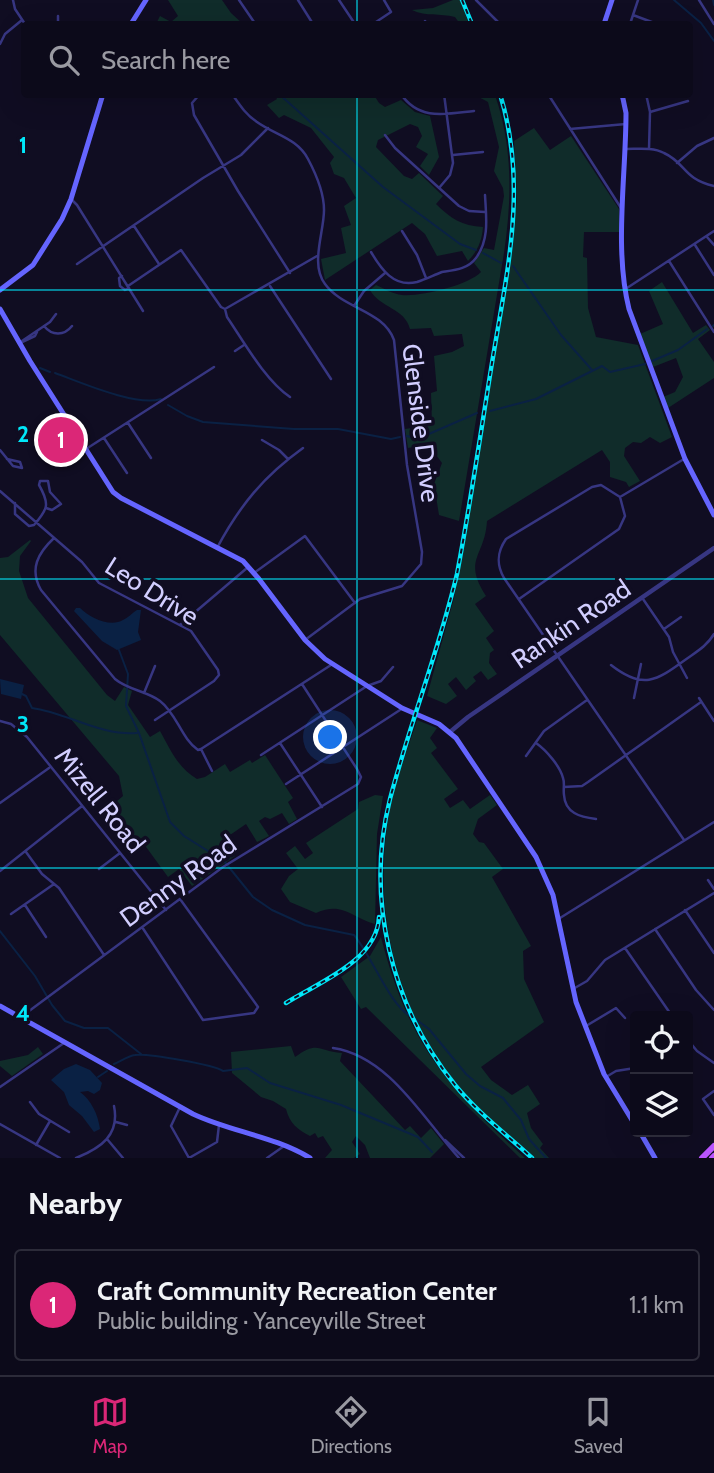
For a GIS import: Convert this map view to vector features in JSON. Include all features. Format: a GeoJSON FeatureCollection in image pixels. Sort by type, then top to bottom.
{"type":"FeatureCollection","features":[{"type":"Feature","properties":{"kind":"main road"},"geometry":{"type":"LineString","coordinates":[[133,21],[146,0]]}},
{"type":"Feature","properties":{"kind":"main road"},"geometry":{"type":"LineString","coordinates":[[605,21],[612,0]]}},
{"type":"Feature","properties":{"kind":"main road"},"geometry":{"type":"LineString","coordinates":[[0,290],[24,274],[36,262],[71,200],[102,98]]}},
{"type":"Feature","properties":{"kind":"main road"},"geometry":{"type":"LineString","coordinates":[[623,98],[626,124],[624,290],[685,458],[714,515]]}},
{"type":"Feature","properties":{"kind":"main road"},"geometry":{"type":"LineString","coordinates":[[0,309],[111,489],[121,498],[248,566],[304,640],[332,664],[402,708],[450,732],[536,857],[553,895],[573,989],[586,1027],[606,1077],[630,1117]]}},
{"type":"Feature","properties":{"kind":"main road"},"geometry":{"type":"LineString","coordinates":[[0,1006],[180,1107],[219,1125],[285,1145],[310,1158]]}},
{"type":"Feature","properties":{"kind":"main road"},"geometry":{"type":"LineString","coordinates":[[643,1137],[655,1158]]}},
{"type":"Feature","properties":{"kind":"main road"},"geometry":{"type":"LineString","coordinates":[[702,1158],[714,1146]]}},
{"type":"Feature","properties":{"kind":"street"},"geometry":{"type":"LineString","coordinates":[[13,0],[22,21]]}},
{"type":"Feature","properties":{"kind":"street"},"geometry":{"type":"LineString","coordinates":[[239,0],[253,21]]}},
{"type":"Feature","properties":{"kind":"street"},"geometry":{"type":"LineString","coordinates":[[298,0],[311,21]]}},
{"type":"Feature","properties":{"kind":"street"},"geometry":{"type":"LineString","coordinates":[[339,0],[353,21]]}},
{"type":"Feature","properties":{"kind":"street"},"geometry":{"type":"LineString","coordinates":[[378,21],[391,12],[384,0]]}},
{"type":"Feature","properties":{"kind":"street"},"geometry":{"type":"LineString","coordinates":[[476,0],[496,21]]}},
{"type":"Feature","properties":{"kind":"street"},"geometry":{"type":"LineString","coordinates":[[630,21],[638,0]]}},
{"type":"Feature","properties":{"kind":"street"},"geometry":{"type":"LineString","coordinates":[[699,0],[714,24]]}},
{"type":"Feature","properties":{"kind":"street"},"geometry":{"type":"LineString","coordinates":[[633,15],[649,21]]}},
{"type":"Feature","properties":{"kind":"street"},"geometry":{"type":"LineString","coordinates":[[58,16],[58,21]]}},
{"type":"Feature","properties":{"kind":"street"},"geometry":{"type":"LineString","coordinates":[[0,44],[5,34],[21,23]]}},
{"type":"Feature","properties":{"kind":"street"},"geometry":{"type":"LineString","coordinates":[[196,98],[192,103],[192,111],[290,272]]}},
{"type":"Feature","properties":{"kind":"street","name":"Glenside Drive"},"geometry":{"type":"LineString","coordinates":[[235,98],[248,115],[299,146],[314,174],[323,199],[324,212],[318,256],[324,283],[337,295],[387,326],[394,340],[407,464],[422,552],[421,564],[402,586],[355,603],[304,640]]}},
{"type":"Feature","properties":{"kind":"street"},"geometry":{"type":"LineString","coordinates":[[404,98],[411,107],[429,114],[474,111]]}},
{"type":"Feature","properties":{"kind":"street"},"geometry":{"type":"LineString","coordinates":[[439,188],[452,170],[453,155],[444,98]]}},
{"type":"Feature","properties":{"kind":"street"},"geometry":{"type":"LineString","coordinates":[[551,98],[623,211]]}},
{"type":"Feature","properties":{"kind":"street"},"geometry":{"type":"LineString","coordinates":[[647,98],[650,112],[649,149]]}},
{"type":"Feature","properties":{"kind":"street"},"geometry":{"type":"LineString","coordinates":[[650,112],[688,102]]}},
{"type":"Feature","properties":{"kind":"street"},"geometry":{"type":"LineString","coordinates":[[570,129],[626,124]]}},
{"type":"Feature","properties":{"kind":"street"},"geometry":{"type":"LineString","coordinates":[[77,264],[247,151],[268,128]]}},
{"type":"Feature","properties":{"kind":"street"},"geometry":{"type":"LineString","coordinates":[[385,135],[397,150],[465,209],[486,212]]}},
{"type":"Feature","properties":{"kind":"street"},"geometry":{"type":"LineString","coordinates":[[677,163],[697,146],[714,138]]}},
{"type":"Feature","properties":{"kind":"street"},"geometry":{"type":"LineString","coordinates":[[626,149],[649,149],[667,154],[693,179],[714,186]]}},
{"type":"Feature","properties":{"kind":"street"},"geometry":{"type":"LineString","coordinates":[[453,155],[483,152]]}},
{"type":"Feature","properties":{"kind":"street"},"geometry":{"type":"LineString","coordinates":[[371,252],[385,273],[403,282],[415,282],[465,267],[474,260],[485,240],[485,195]]}},
{"type":"Feature","properties":{"kind":"street"},"geometry":{"type":"LineString","coordinates":[[71,200],[78,205],[143,311]]}},
{"type":"Feature","properties":{"kind":"street"},"geometry":{"type":"LineString","coordinates":[[134,225],[159,264]]}},
{"type":"Feature","properties":{"kind":"street"},"geometry":{"type":"LineString","coordinates":[[624,290],[714,230]]}},
{"type":"Feature","properties":{"kind":"street"},"geometry":{"type":"LineString","coordinates":[[402,231],[417,255],[426,278]]}},
{"type":"Feature","properties":{"kind":"street"},"geometry":{"type":"LineString","coordinates":[[706,236],[714,245]]}},
{"type":"Feature","properties":{"kind":"street"},"geometry":{"type":"LineString","coordinates":[[694,244],[714,275]]}},
{"type":"Feature","properties":{"kind":"street"},"geometry":{"type":"LineString","coordinates":[[122,276],[119,278],[120,286],[125,290],[178,251],[184,251],[246,344],[279,388],[290,397]]}},
{"type":"Feature","properties":{"kind":"street"},"geometry":{"type":"LineString","coordinates":[[225,309],[318,256]]}},
{"type":"Feature","properties":{"kind":"street"},"geometry":{"type":"LineString","coordinates":[[669,261],[714,332]]}},
{"type":"Feature","properties":{"kind":"street"},"geometry":{"type":"LineString","coordinates":[[355,306],[364,291],[385,273]]}},
{"type":"Feature","properties":{"kind":"street"},"geometry":{"type":"LineString","coordinates":[[269,285],[331,379]]}},
{"type":"Feature","properties":{"kind":"street"},"geometry":{"type":"LineString","coordinates":[[19,343],[56,314]]}},
{"type":"Feature","properties":{"kind":"street"},"geometry":{"type":"LineString","coordinates":[[44,326],[56,334],[69,330],[72,326]]}},
{"type":"Feature","properties":{"kind":"street"},"geometry":{"type":"LineString","coordinates":[[235,351],[246,344]]}},
{"type":"Feature","properties":{"kind":"street"},"geometry":{"type":"LineString","coordinates":[[86,449],[214,367]]}},
{"type":"Feature","properties":{"kind":"street"},"geometry":{"type":"LineString","coordinates":[[128,423],[151,458]]}},
{"type":"Feature","properties":{"kind":"street"},"geometry":{"type":"LineString","coordinates":[[104,438],[127,473]]}},
{"type":"Feature","properties":{"kind":"street"},"geometry":{"type":"LineString","coordinates":[[262,440],[288,459]]}},
{"type":"Feature","properties":{"kind":"street"},"geometry":{"type":"LineString","coordinates":[[217,548],[229,525],[253,491],[303,448]]}},
{"type":"Feature","properties":{"kind":"street"},"geometry":{"type":"LineString","coordinates":[[0,450],[7,459]]}},
{"type":"Feature","properties":{"kind":"street"},"geometry":{"type":"LineString","coordinates":[[620,497],[685,458]]}},
{"type":"Feature","properties":{"kind":"street"},"geometry":{"type":"LineString","coordinates":[[15,503],[15,514],[29,526],[36,522],[46,508],[46,497],[39,485],[40,481],[48,481],[52,494],[61,504],[52,510],[46,508]]}},
{"type":"Feature","properties":{"kind":"street"},"geometry":{"type":"LineString","coordinates":[[519,599],[619,529],[625,516],[620,497],[604,486],[597,485],[506,539],[499,550],[498,566],[519,599],[684,841]]}},
{"type":"Feature","properties":{"kind":"street","name":"Leo Drive"},"geometry":{"type":"LineString","coordinates":[[0,491],[82,562],[94,579],[106,588],[191,631],[218,670],[219,675],[214,681],[155,719]]}},
{"type":"Feature","properties":{"kind":"street"},"geometry":{"type":"LineString","coordinates":[[46,497],[52,494]]}},
{"type":"Feature","properties":{"kind":"street"},"geometry":{"type":"LineString","coordinates":[[254,573],[305,536],[355,603]]}},
{"type":"Feature","properties":{"kind":"street"},"geometry":{"type":"LineString","coordinates":[[54,538],[44,547],[35,565],[35,575],[41,590],[121,684],[158,699],[169,710],[195,749],[201,748],[332,664]]}},
{"type":"Feature","properties":{"kind":"street","name":"Rankin Road"},"geometry":{"type":"LineString","coordinates":[[450,732],[714,548]]}},
{"type":"Feature","properties":{"kind":"street"},"geometry":{"type":"LineString","coordinates":[[180,625],[248,566]]}},
{"type":"Feature","properties":{"kind":"street"},"geometry":{"type":"LineString","coordinates":[[642,598],[664,629],[687,678]]}},
{"type":"Feature","properties":{"kind":"street"},"geometry":{"type":"LineString","coordinates":[[664,629],[681,617]]}},
{"type":"Feature","properties":{"kind":"street"},"geometry":{"type":"LineString","coordinates":[[611,665],[637,680],[657,678],[705,646],[714,634]]}},
{"type":"Feature","properties":{"kind":"street"},"geometry":{"type":"LineString","coordinates":[[634,698],[641,664]]}},
{"type":"Feature","properties":{"kind":"street"},"geometry":{"type":"LineString","coordinates":[[144,694],[156,666]]}},
{"type":"Feature","properties":{"kind":"street"},"geometry":{"type":"LineString","coordinates":[[261,755],[367,686],[381,681],[393,667]]}},
{"type":"Feature","properties":{"kind":"street"},"geometry":{"type":"LineString","coordinates":[[302,684],[343,747]]}},
{"type":"Feature","properties":{"kind":"street"},"geometry":{"type":"LineString","coordinates":[[526,756],[549,726],[588,700]]}},
{"type":"Feature","properties":{"kind":"street"},"geometry":{"type":"LineString","coordinates":[[564,787],[582,786],[700,700],[714,721]]}},
{"type":"Feature","properties":{"kind":"street"},"geometry":{"type":"LineString","coordinates":[[286,784],[402,708]]}},
{"type":"Feature","properties":{"kind":"street","name":"Mizell Road"},"geometry":{"type":"LineString","coordinates":[[0,720],[22,731],[166,909]]}},
{"type":"Feature","properties":{"kind":"street"},"geometry":{"type":"LineString","coordinates":[[281,743],[321,807]]}},
{"type":"Feature","properties":{"kind":"street"},"geometry":{"type":"LineString","coordinates":[[536,743],[544,749],[563,778],[566,803],[571,811],[596,820]]}},
{"type":"Feature","properties":{"kind":"street","name":"Denny Road"},"geometry":{"type":"LineString","coordinates":[[21,1017],[233,860],[356,786],[360,780],[358,769],[343,747]]}},
{"type":"Feature","properties":{"kind":"street"},"geometry":{"type":"LineString","coordinates":[[201,748],[212,771]]}},
{"type":"Feature","properties":{"kind":"street"},"geometry":{"type":"LineString","coordinates":[[0,803],[50,767]]}},
{"type":"Feature","properties":{"kind":"street"},"geometry":{"type":"LineString","coordinates":[[0,871],[82,806]]}},
{"type":"Feature","properties":{"kind":"street"},"geometry":{"type":"LineString","coordinates":[[557,919],[714,822]]}},
{"type":"Feature","properties":{"kind":"street"},"geometry":{"type":"LineString","coordinates":[[26,852],[42,874],[54,884],[104,955]]}},
{"type":"Feature","properties":{"kind":"street"},"geometry":{"type":"LineString","coordinates":[[99,869],[120,853]]}},
{"type":"Feature","properties":{"kind":"street"},"geometry":{"type":"LineString","coordinates":[[573,989],[582,985],[605,960],[714,891],[708,880]]}},
{"type":"Feature","properties":{"kind":"street"},"geometry":{"type":"LineString","coordinates":[[10,914],[54,884]]}},
{"type":"Feature","properties":{"kind":"street"},"geometry":{"type":"LineString","coordinates":[[142,927],[205,1021],[252,1014],[258,1010],[180,899]]}},
{"type":"Feature","properties":{"kind":"street"},"geometry":{"type":"LineString","coordinates":[[25,905],[46,937]]}},
{"type":"Feature","properties":{"kind":"street"},"geometry":{"type":"LineString","coordinates":[[685,910],[714,953]]}},
{"type":"Feature","properties":{"kind":"street"},"geometry":{"type":"LineString","coordinates":[[655,929],[696,990],[714,1010]]}},
{"type":"Feature","properties":{"kind":"street"},"geometry":{"type":"LineString","coordinates":[[625,948],[668,1011]]}},
{"type":"Feature","properties":{"kind":"street"},"geometry":{"type":"LineString","coordinates":[[586,1027],[616,1008],[625,1018]]}},
{"type":"Feature","properties":{"kind":"street"},"geometry":{"type":"LineString","coordinates":[[0,1087],[64,1043]]}},
{"type":"Feature","properties":{"kind":"street"},"geometry":{"type":"LineString","coordinates":[[693,1045],[714,1063]]}},
{"type":"Feature","properties":{"kind":"street"},"geometry":{"type":"LineString","coordinates":[[333,1048],[356,1054],[374,1064],[462,1158]]}},
{"type":"Feature","properties":{"kind":"street"},"geometry":{"type":"LineString","coordinates":[[606,1077],[616,1071],[630,1069]]}},
{"type":"Feature","properties":{"kind":"street"},"geometry":{"type":"LineString","coordinates":[[714,1091],[703,1099],[714,1115]]}},
{"type":"Feature","properties":{"kind":"street"},"geometry":{"type":"LineString","coordinates":[[30,1102],[40,1114],[69,1132]]}},
{"type":"Feature","properties":{"kind":"street"},"geometry":{"type":"LineString","coordinates":[[76,1158],[107,1139],[116,1122],[114,1106]]}},
{"type":"Feature","properties":{"kind":"street"},"geometry":{"type":"LineString","coordinates":[[180,1107],[171,1126],[189,1158],[215,1144],[219,1125]]}},
{"type":"Feature","properties":{"kind":"street"},"geometry":{"type":"LineString","coordinates":[[36,1145],[50,1121]]}},
{"type":"Feature","properties":{"kind":"street"},"geometry":{"type":"LineString","coordinates":[[116,1122],[127,1125]]}},
{"type":"Feature","properties":{"kind":"street"},"geometry":{"type":"LineString","coordinates":[[0,1124],[60,1158]]}},
{"type":"Feature","properties":{"kind":"street"},"geometry":{"type":"LineString","coordinates":[[107,1139],[123,1158]]}},
{"type":"Feature","properties":{"kind":"street"},"geometry":{"type":"LineString","coordinates":[[267,1158],[285,1145]]}},
{"type":"Feature","properties":{"kind":"green space"},"geometry":{"type":"Polygon","coordinates":[[[168,0],[222,0],[240,21],[172,21],[178,16],[168,0]]]}},
{"type":"Feature","properties":{"kind":"green space"},"geometry":{"type":"Polygon","coordinates":[[[460,0],[468,21],[412,10],[433,8],[460,0]]]}},
{"type":"Feature","properties":{"kind":"green space"},"geometry":{"type":"Polygon","coordinates":[[[376,98],[385,107],[401,100],[415,112],[430,116],[439,157],[429,175],[420,166],[428,154],[416,147],[422,136],[418,127],[410,124],[378,140],[376,147],[404,176],[412,179],[419,173],[443,196],[436,204],[446,213],[463,223],[483,227],[479,245],[468,261],[462,251],[437,256],[425,234],[412,223],[325,280],[321,259],[346,253],[341,228],[351,225],[344,206],[356,198],[344,178],[334,174],[330,163],[334,157],[311,128],[284,115],[279,118],[267,105],[277,99],[376,98]]]}},
{"type":"Feature","properties":{"kind":"green space"},"geometry":{"type":"Polygon","coordinates":[[[481,98],[496,98],[505,134],[509,173],[508,213],[504,253],[459,521],[439,515],[434,484],[442,463],[428,444],[408,448],[405,429],[432,425],[431,393],[437,391],[434,356],[464,346],[462,334],[434,336],[431,328],[410,329],[398,312],[380,301],[370,290],[376,285],[402,295],[432,292],[455,286],[481,272],[474,263],[484,248],[494,250],[504,196],[494,171],[499,147],[488,102],[481,98]]]}},
{"type":"Feature","properties":{"kind":"green space"},"geometry":{"type":"Polygon","coordinates":[[[534,128],[550,150],[571,136],[619,209],[619,232],[584,232],[583,257],[587,258],[588,308],[596,337],[638,345],[672,437],[660,443],[650,437],[641,443],[633,442],[625,448],[624,456],[640,481],[629,487],[626,482],[610,477],[610,462],[602,450],[487,521],[475,566],[479,584],[486,596],[475,604],[494,631],[486,638],[494,650],[490,653],[489,663],[497,674],[488,680],[481,671],[473,677],[476,681],[466,690],[456,677],[448,684],[457,696],[446,704],[427,696],[454,598],[513,246],[517,196],[514,141],[534,128]]]}},
{"type":"Feature","properties":{"kind":"green space"},"geometry":{"type":"Polygon","coordinates":[[[662,282],[693,333],[706,325],[710,330],[698,339],[714,362],[714,378],[668,408],[663,397],[675,392],[683,377],[676,358],[653,367],[640,334],[663,324],[649,291],[662,282]]]}},
{"type":"Feature","properties":{"kind":"green space"},"geometry":{"type":"Polygon","coordinates":[[[30,540],[20,556],[19,571],[28,598],[107,695],[115,701],[124,687],[132,691],[128,705],[150,737],[160,731],[180,764],[197,779],[225,764],[230,772],[265,755],[293,798],[288,802],[297,819],[289,824],[282,813],[270,819],[265,817],[259,821],[269,836],[257,842],[246,824],[230,835],[233,841],[228,845],[235,856],[192,886],[179,869],[168,877],[141,840],[136,843],[109,808],[123,796],[119,776],[0,635],[0,558],[8,557],[30,540]]]}},
{"type":"Feature","properties":{"kind":"green space"},"geometry":{"type":"Polygon","coordinates":[[[417,720],[437,728],[430,738],[437,748],[431,753],[458,789],[444,799],[450,808],[463,800],[470,809],[490,795],[497,805],[478,819],[473,834],[479,842],[484,843],[503,869],[492,877],[531,946],[523,951],[524,979],[544,1022],[481,1067],[491,1080],[512,1095],[528,1085],[540,1104],[527,1113],[531,1128],[543,1144],[540,1148],[549,1158],[535,1158],[468,1097],[426,1038],[398,971],[384,900],[384,863],[392,800],[417,720]]]}},
{"type":"Feature","properties":{"kind":"green space"},"geometry":{"type":"Polygon","coordinates":[[[375,795],[383,796],[377,834],[375,924],[340,909],[316,913],[290,902],[281,889],[289,876],[298,869],[286,853],[295,846],[305,859],[313,853],[306,843],[358,809],[359,802],[375,795]]]}},
{"type":"Feature","properties":{"kind":"green space"},"geometry":{"type":"Polygon","coordinates":[[[381,937],[404,1006],[434,1060],[473,1108],[525,1158],[520,1158],[366,1007],[361,1009],[341,977],[370,956],[381,937]]]}},
{"type":"Feature","properties":{"kind":"green space"},"geometry":{"type":"Polygon","coordinates":[[[291,1046],[295,1057],[314,1048],[342,1053],[340,1061],[405,1130],[410,1126],[421,1138],[431,1128],[444,1144],[430,1158],[370,1158],[365,1145],[356,1136],[352,1142],[360,1154],[354,1158],[325,1158],[332,1150],[323,1136],[318,1138],[315,1133],[310,1136],[301,1131],[292,1122],[286,1109],[261,1097],[232,1073],[231,1052],[291,1046]]]}},
{"type":"Feature","properties":{"kind":"green space"},"geometry":{"type":"Polygon","coordinates":[[[38,1047],[43,1054],[12,1076],[0,1066],[0,1061],[28,1055],[38,1047]]]}},
{"type":"Feature","properties":{"kind":"water"},"geometry":{"type":"Polygon","coordinates":[[[76,608],[112,623],[141,610],[138,632],[141,640],[117,650],[102,641],[74,611],[76,608]]]}},
{"type":"Feature","properties":{"kind":"water"},"geometry":{"type":"Polygon","coordinates":[[[0,679],[24,685],[21,699],[1,694],[0,679]]]}},
{"type":"Feature","properties":{"kind":"water"},"geometry":{"type":"Polygon","coordinates":[[[76,1064],[90,1070],[102,1083],[100,1090],[94,1094],[88,1091],[80,1092],[91,1103],[98,1118],[100,1129],[94,1132],[69,1105],[64,1092],[51,1080],[64,1069],[76,1064]]]}},
{"type":"Feature","properties":{"kind":"waterway"},"geometry":{"type":"LineString","coordinates":[[674,0],[701,23],[714,41]]}},
{"type":"Feature","properties":{"kind":"waterway"},"geometry":{"type":"LineString","coordinates":[[713,0],[714,5]]}},
{"type":"Feature","properties":{"kind":"waterway"},"geometry":{"type":"LineString","coordinates":[[283,98],[383,187],[460,244],[476,250]]}},
{"type":"Feature","properties":{"kind":"waterway"},"geometry":{"type":"LineString","coordinates":[[483,253],[501,263]]}},
{"type":"Feature","properties":{"kind":"waterway"},"geometry":{"type":"LineString","coordinates":[[513,266],[561,335],[592,370]]}},
{"type":"Feature","properties":{"kind":"waterway"},"geometry":{"type":"LineString","coordinates":[[652,361],[678,350],[707,329]]}},
{"type":"Feature","properties":{"kind":"waterway"},"geometry":{"type":"LineString","coordinates":[[490,411],[536,399],[602,366],[610,372],[645,364]]}},
{"type":"Feature","properties":{"kind":"waterway"},"geometry":{"type":"LineString","coordinates":[[40,368],[50,372]]}},
{"type":"Feature","properties":{"kind":"waterway"},"geometry":{"type":"LineString","coordinates":[[55,373],[123,397],[150,401],[161,399]]}},
{"type":"Feature","properties":{"kind":"waterway"},"geometry":{"type":"LineString","coordinates":[[168,405],[203,422],[294,429],[338,429],[391,439],[400,437]]}},
{"type":"Feature","properties":{"kind":"waterway"},"geometry":{"type":"LineString","coordinates":[[407,436],[422,437],[477,413]]}},
{"type":"Feature","properties":{"kind":"waterway"},"geometry":{"type":"LineString","coordinates":[[119,650],[128,674],[126,706],[139,733],[170,822],[184,836],[224,861],[253,897],[272,910],[305,925],[354,935],[395,1002],[410,1016]]}},
{"type":"Feature","properties":{"kind":"waterway"},"geometry":{"type":"LineString","coordinates":[[22,694],[32,708],[97,728],[137,733]]}},
{"type":"Feature","properties":{"kind":"waterway"},"geometry":{"type":"LineString","coordinates":[[0,931],[65,1021],[84,1028],[108,1028],[141,1054]]}},
{"type":"Feature","properties":{"kind":"waterway"},"geometry":{"type":"LineString","coordinates":[[414,1018],[429,1029],[466,1074],[480,1086],[503,1098],[521,1120],[529,1139],[546,1158]]}},
{"type":"Feature","properties":{"kind":"waterway"},"geometry":{"type":"LineString","coordinates":[[114,1064],[130,1056],[142,1055],[195,1063],[223,1071],[247,1068],[270,1083],[341,1105],[418,1137],[432,1152]]}},
{"type":"Feature","properties":{"kind":"waterway"},"geometry":{"type":"LineString","coordinates":[[98,1077],[107,1071]]}},
{"type":"Feature","properties":{"kind":"railway"},"geometry":{"type":"LineString","coordinates":[[462,0],[471,21]]}},
{"type":"Feature","properties":{"kind":"railway"},"geometry":{"type":"LineString","coordinates":[[501,98],[509,129],[513,163],[514,198],[508,265],[457,574],[390,799],[383,836],[381,874],[389,950],[414,1021],[455,1085],[482,1114],[532,1158]]}},
{"type":"Feature","properties":{"kind":"railway"},"geometry":{"type":"LineString","coordinates":[[286,1003],[344,969],[357,958],[376,932],[379,917]]}},
{"type":"Feature","properties":{"kind":"place","name":"Craft Community Recreation Center"},"geometry":{"type":"Point","coordinates":[61,440]}}]}
